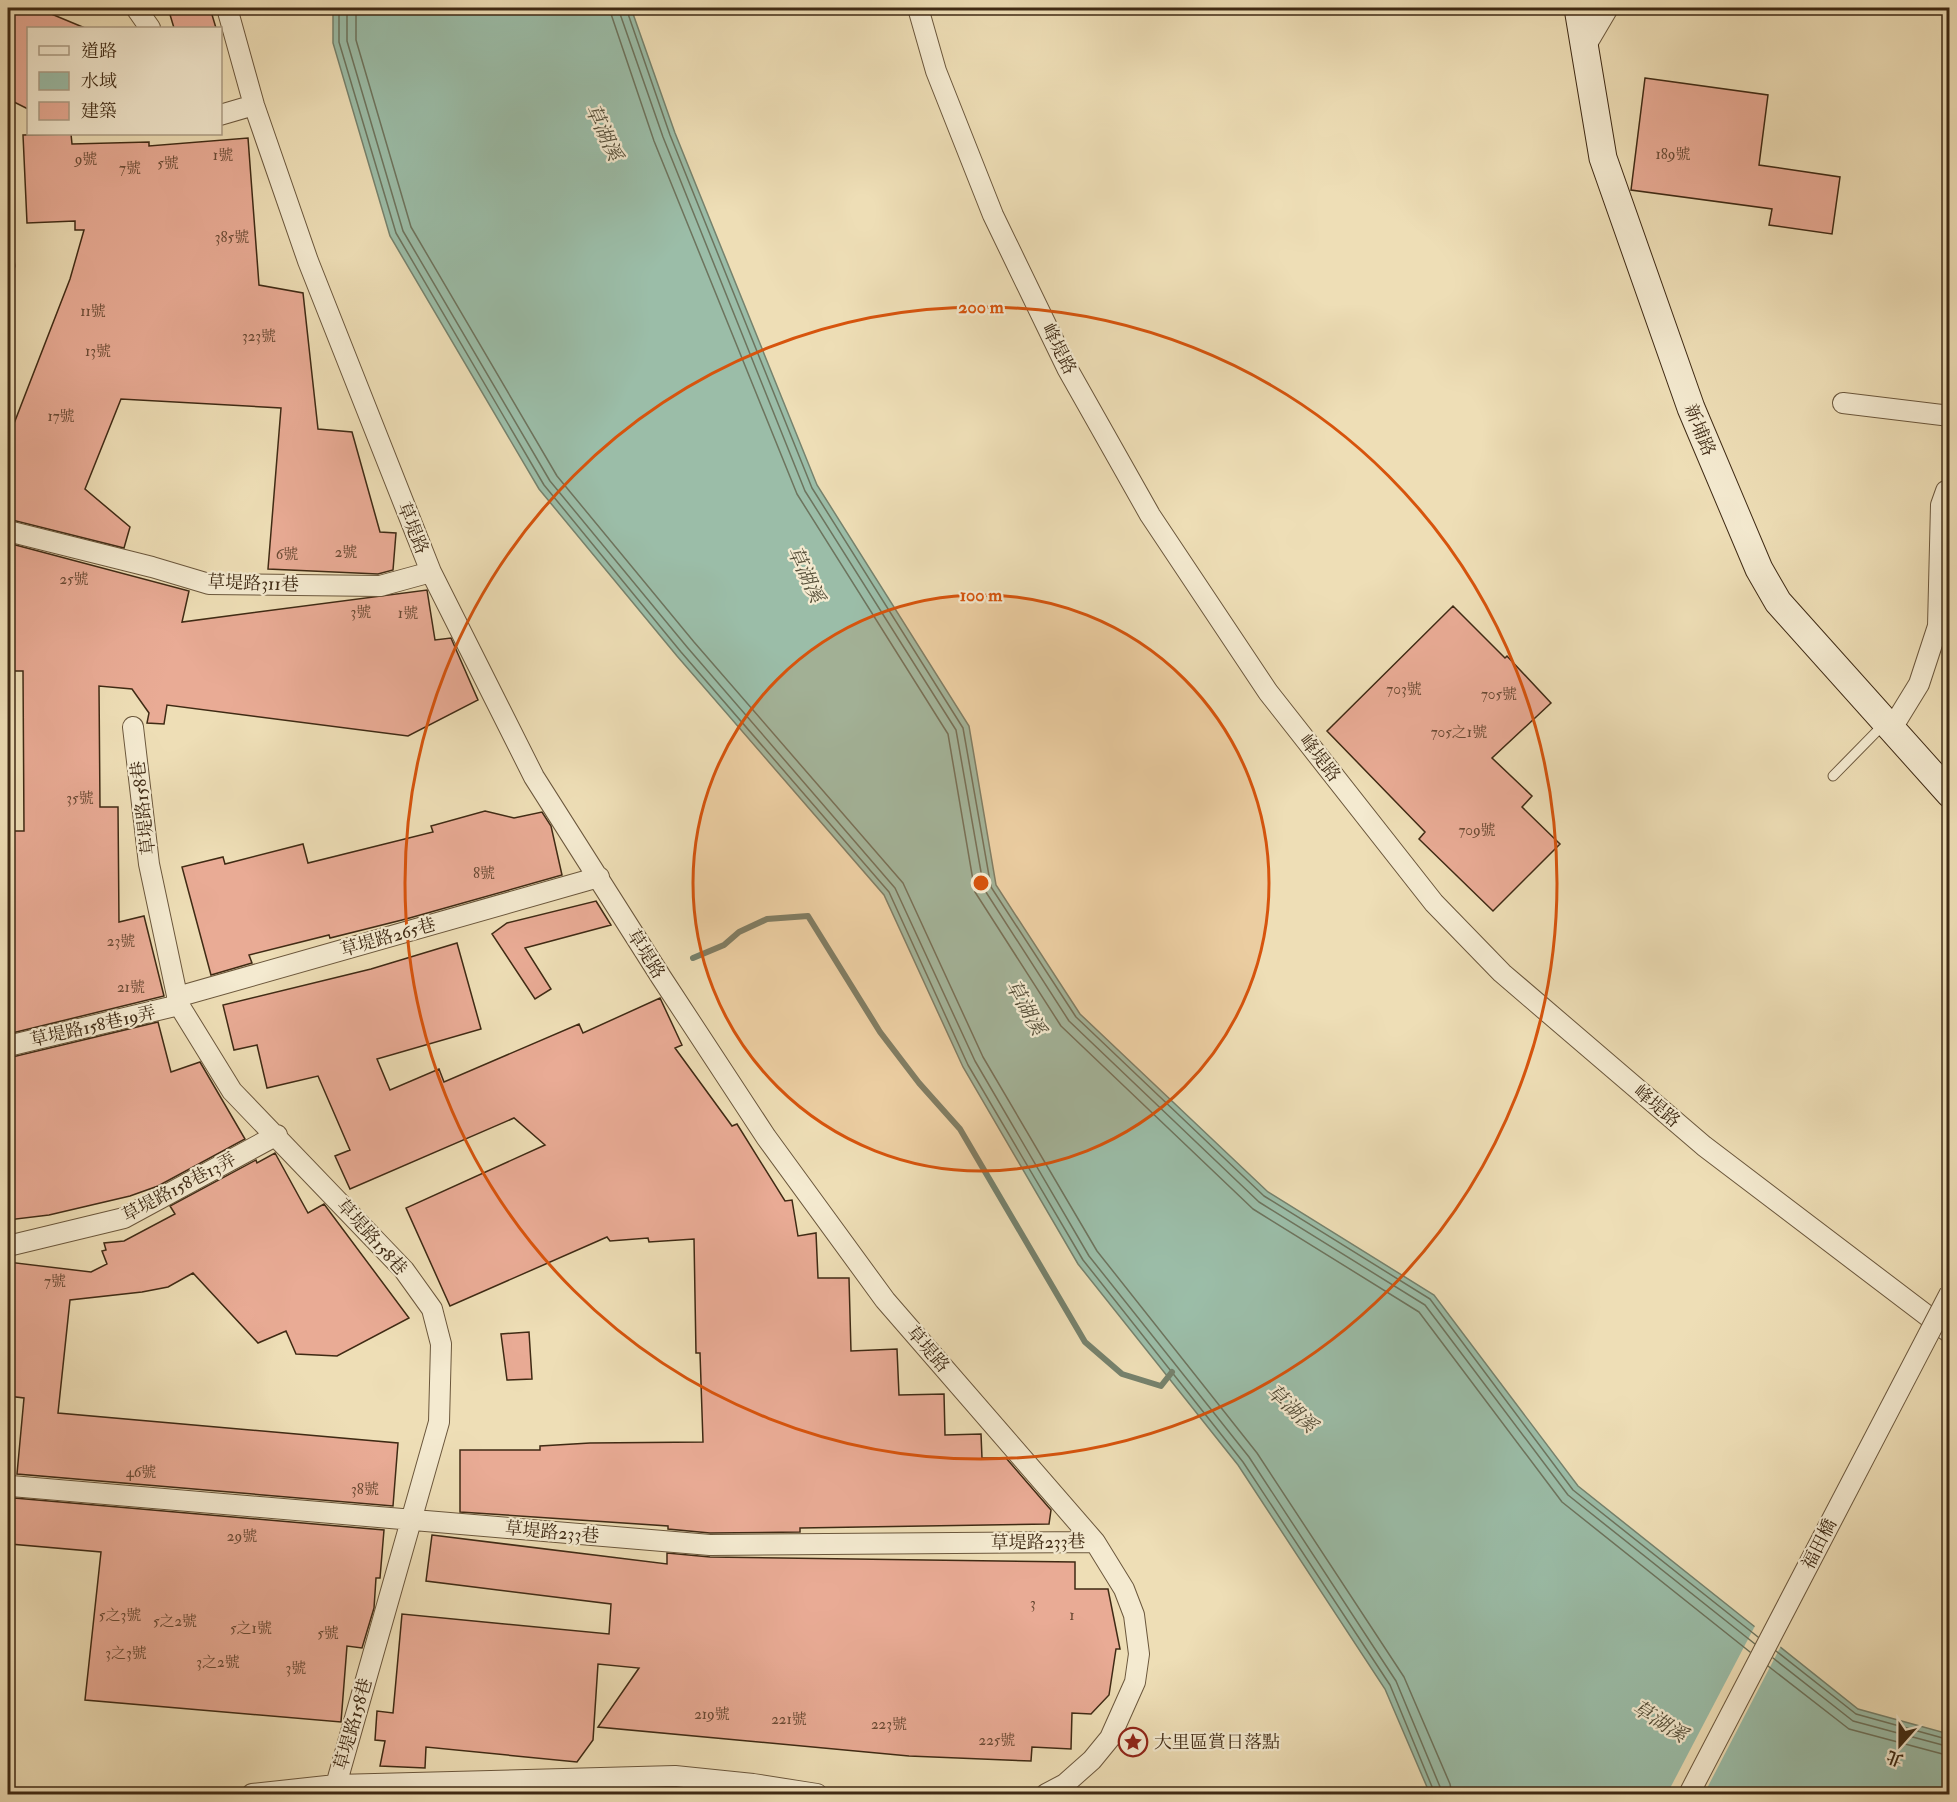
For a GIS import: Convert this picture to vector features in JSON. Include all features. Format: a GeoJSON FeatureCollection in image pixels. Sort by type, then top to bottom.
{"type":"FeatureCollection","features":[{"type":"Feature","properties":{"kind":"street"},"geometry":{"type":"LineString","coordinates":[[136,8],[149,27]]}},
{"type":"Feature","properties":{"kind":"street","name":"草堤路"},"geometry":{"type":"LineString","coordinates":[[227,8],[254,105],[308,261],[431,572],[534,777],[661,978],[766,1137],[885,1300],[1095,1542],[1124,1589],[1134,1615],[1139,1654],[1135,1682],[1110,1738],[1092,1760],[1065,1784],[1046,1794]]}},
{"type":"Feature","properties":{"kind":"street","name":"峰堤路"},"geometry":{"type":"LineString","coordinates":[[918,8],[936,71],[993,215],[1067,368],[1150,515],[1268,692],[1434,903],[1502,973],[1704,1146],[1950,1333]]}},
{"type":"Feature","properties":{"kind":"street","name":"新埔路"},"geometry":{"type":"LineString","coordinates":[[1578,8],[1603,158],[1691,408],[1759,569],[1778,602],[1950,794]]}},
{"type":"Feature","properties":{"kind":"street"},"geometry":{"type":"LineString","coordinates":[[1585,47],[1608,8]]}},
{"type":"Feature","properties":{"kind":"street"},"geometry":{"type":"LineString","coordinates":[[222,114],[254,105]]}},
{"type":"Feature","properties":{"kind":"street"},"geometry":{"type":"LineString","coordinates":[[1843,403],[1950,416]]}},
{"type":"Feature","properties":{"kind":"street"},"geometry":{"type":"LineString","coordinates":[[1890,725],[1919,684],[1938,626],[1941,505],[1946,491],[1950,490]]}},
{"type":"Feature","properties":{"kind":"street","name":"草堤路311巷"},"geometry":{"type":"LineString","coordinates":[[8,531],[153,567],[209,584],[380,586],[431,572]]}},
{"type":"Feature","properties":{"kind":"street","name":"草堤路158巷"},"geometry":{"type":"LineString","coordinates":[[133,728],[149,864],[178,1001],[232,1091],[277,1135],[404,1270],[432,1310],[441,1344],[439,1422],[336,1785]]}},
{"type":"Feature","properties":{"kind":"street","name":"草堤路265巷"},"geometry":{"type":"LineString","coordinates":[[178,1001],[599,877]]}},
{"type":"Feature","properties":{"kind":"street","name":"草堤路158巷19弄"},"geometry":{"type":"LineString","coordinates":[[8,1046],[178,1001]]}},
{"type":"Feature","properties":{"kind":"street","name":"草堤路158巷13弄"},"geometry":{"type":"LineString","coordinates":[[8,1246],[124,1218],[277,1135]]}},
{"type":"Feature","properties":{"kind":"street","name":"福田橋"},"geometry":{"type":"LineString","coordinates":[[1689,1794],[1950,1293]]}},
{"type":"Feature","properties":{"kind":"street","name":"草堤路233巷"},"geometry":{"type":"LineString","coordinates":[[11,1486],[710,1545],[1095,1542]]}},
{"type":"Feature","properties":{"kind":"street"},"geometry":{"type":"LineString","coordinates":[[252,1794],[336,1785],[675,1776],[753,1784],[817,1794]]}},
{"type":"Feature","properties":{"kind":"lane"},"geometry":{"type":"LineString","coordinates":[[8,251],[10,266]]}},
{"type":"Feature","properties":{"kind":"lane"},"geometry":{"type":"LineString","coordinates":[[1833,776],[1890,725]]}},
{"type":"Feature","properties":{"kind":"water","name":"草湖溪"},"geometry":{"type":"Polygon","coordinates":[[[333,8],[631,8],[675,133],[817,485],[969,726],[996,885],[1080,1014],[1268,1192],[1434,1295],[1578,1486],[1858,1709],[1949,1734],[1949,1794],[1430,1794],[1385,1689],[1238,1465],[1078,1264],[963,1067],[884,895],[677,656],[539,489],[390,236],[333,43],[333,8]]]}},
{"type":"Feature","properties":{"kind":"pier"},"geometry":{"type":"Polygon","coordinates":[[[1756,1624],[1782,1644],[1704,1794],[1667,1794],[1756,1624]]]}},
{"type":"Feature","properties":{"kind":"building"},"geometry":{"type":"Polygon","coordinates":[[[8,8],[37,8],[83,27],[27,27],[27,108],[8,99],[8,59],[13,47],[8,45],[8,8]]]}},
{"type":"Feature","properties":{"kind":"building"},"geometry":{"type":"Polygon","coordinates":[[[168,8],[210,8],[216,27],[174,27],[168,8]]]}},
{"type":"Feature","properties":{"kind":"building"},"geometry":{"type":"Polygon","coordinates":[[[1645,78],[1768,95],[1759,165],[1840,177],[1832,234],[1769,225],[1772,209],[1631,190],[1645,78]]]}},
{"type":"Feature","properties":{"kind":"building"},"geometry":{"type":"Polygon","coordinates":[[[23,135],[71,135],[72,144],[149,142],[149,146],[248,138],[259,285],[303,293],[318,429],[352,432],[380,532],[396,533],[393,570],[378,574],[268,569],[281,408],[121,399],[85,489],[130,527],[124,548],[8,519],[8,439],[70,279],[84,230],[75,230],[75,221],[27,223],[23,135]]]}},
{"type":"Feature","properties":{"kind":"building"},"geometry":{"type":"Polygon","coordinates":[[[8,543],[189,591],[182,622],[427,590],[435,640],[451,638],[478,700],[408,736],[167,705],[164,724],[147,723],[149,713],[132,689],[99,686],[100,807],[118,807],[119,922],[144,916],[164,996],[8,1034],[8,831],[24,831],[23,671],[8,671],[8,543]]]}},
{"type":"Feature","properties":{"kind":"building"},"geometry":{"type":"Polygon","coordinates":[[[1453,606],[1505,658],[1507,656],[1551,703],[1492,758],[1532,796],[1522,807],[1560,844],[1493,911],[1419,839],[1425,832],[1327,731],[1453,606]]]}},
{"type":"Feature","properties":{"kind":"building"},"geometry":{"type":"Polygon","coordinates":[[[485,811],[514,818],[542,812],[551,826],[562,875],[406,919],[249,955],[252,963],[211,975],[182,867],[223,857],[225,864],[303,844],[308,863],[433,832],[431,826],[485,811]]]}},
{"type":"Feature","properties":{"kind":"building"},"geometry":{"type":"Polygon","coordinates":[[[596,901],[611,925],[525,948],[551,989],[535,999],[492,934],[507,923],[596,901]]]}},
{"type":"Feature","properties":{"kind":"building"},"geometry":{"type":"Polygon","coordinates":[[[457,943],[481,1029],[377,1059],[390,1090],[439,1069],[444,1082],[579,1024],[583,1033],[660,998],[682,1045],[675,1048],[732,1126],[737,1124],[785,1201],[792,1200],[798,1236],[816,1233],[818,1278],[849,1278],[851,1351],[897,1349],[899,1395],[944,1394],[945,1435],[981,1434],[982,1458],[1006,1458],[1051,1510],[1049,1524],[800,1528],[800,1532],[710,1533],[668,1529],[668,1526],[460,1512],[460,1450],[540,1450],[540,1446],[590,1443],[703,1442],[700,1353],[696,1353],[694,1239],[649,1242],[648,1238],[610,1241],[607,1237],[450,1306],[406,1208],[545,1145],[514,1118],[350,1189],[335,1156],[350,1150],[318,1076],[267,1088],[257,1045],[234,1050],[223,1005],[371,969],[457,943]]]}},
{"type":"Feature","properties":{"kind":"building"},"geometry":{"type":"Polygon","coordinates":[[[158,1022],[171,1072],[200,1062],[245,1139],[158,1186],[130,1196],[49,1215],[8,1220],[8,1058],[158,1022]]]}},
{"type":"Feature","properties":{"kind":"building"},"geometry":{"type":"Polygon","coordinates":[[[275,1153],[308,1213],[324,1204],[409,1318],[337,1356],[296,1354],[286,1331],[258,1343],[193,1273],[168,1287],[70,1300],[58,1413],[398,1443],[393,1506],[17,1474],[24,1398],[8,1396],[8,1262],[91,1272],[107,1264],[102,1251],[106,1250],[104,1243],[124,1241],[175,1214],[170,1206],[256,1160],[257,1163],[275,1153]]]}},
{"type":"Feature","properties":{"kind":"building"},"geometry":{"type":"Polygon","coordinates":[[[529,1332],[532,1379],[507,1380],[501,1334],[529,1332]]]}},
{"type":"Feature","properties":{"kind":"building"},"geometry":{"type":"Polygon","coordinates":[[[14,1498],[384,1530],[380,1578],[376,1578],[374,1608],[362,1648],[347,1646],[341,1722],[85,1700],[101,1552],[10,1544],[14,1498]]]}},
{"type":"Feature","properties":{"kind":"building"},"geometry":{"type":"Polygon","coordinates":[[[432,1535],[667,1564],[667,1553],[710,1557],[1075,1562],[1075,1589],[1108,1589],[1120,1649],[1116,1649],[1109,1695],[1091,1714],[1072,1713],[1071,1749],[1032,1747],[1031,1761],[909,1756],[598,1727],[639,1668],[598,1664],[593,1740],[577,1762],[426,1747],[425,1768],[380,1766],[385,1741],[375,1740],[377,1711],[393,1713],[402,1614],[609,1634],[611,1604],[426,1581],[432,1535]]]}},
{"type":"Feature","properties":{"kind":"waterway"},"geometry":{"type":"LineString","coordinates":[[693,958],[724,945],[739,932],[767,919],[808,916],[880,1032],[919,1083],[960,1129],[1085,1342],[1122,1374],[1161,1386],[1172,1372]]}},
{"type":"Feature","properties":{"kind":"place","name":"大里區賞日落點"},"geometry":{"type":"Point","coordinates":[1133,1742]}}]}
